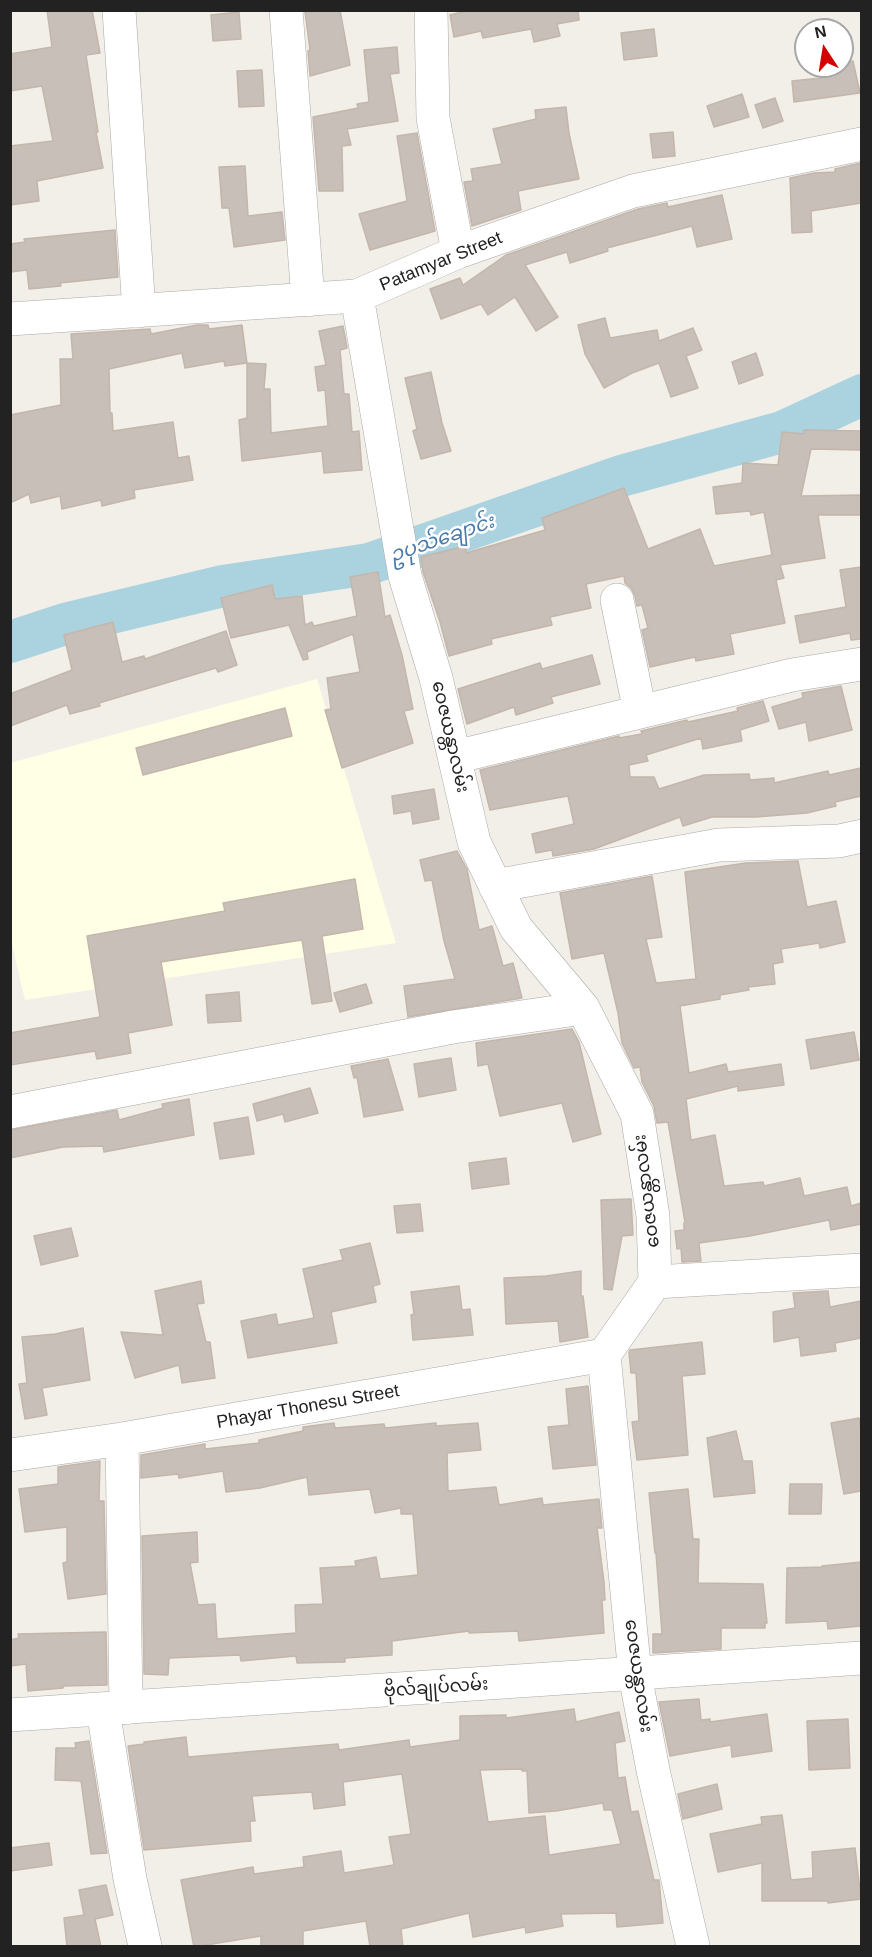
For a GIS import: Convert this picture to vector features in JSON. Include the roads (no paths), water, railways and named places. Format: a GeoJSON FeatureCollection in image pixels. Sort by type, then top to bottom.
{"type":"FeatureCollection","features":[{"type":"Feature","properties":{"kind":"street"},"geometry":{"type":"LineString","coordinates":[[119,10],[139,311]]}},
{"type":"Feature","properties":{"kind":"street"},"geometry":{"type":"LineString","coordinates":[[286,10],[308,300]]}},
{"type":"Feature","properties":{"kind":"street"},"geometry":{"type":"LineString","coordinates":[[431,10],[434,118],[458,252]]}},
{"type":"Feature","properties":{"kind":"street","name":"Patamyar Street"},"geometry":{"type":"LineString","coordinates":[[10,320],[357,296],[458,252],[633,191],[861,144]]}},
{"type":"Feature","properties":{"kind":"street","name":"ဝေဇယန္တာလမ်း"},"geometry":{"type":"LineString","coordinates":[[357,296],[405,576],[436,678],[474,842],[516,928],[584,1008],[637,1114],[653,1216],[655,1282]]}},
{"type":"Feature","properties":{"kind":"street"},"geometry":{"type":"LineString","coordinates":[[616,600],[640,712]]}},
{"type":"Feature","properties":{"kind":"street"},"geometry":{"type":"LineString","coordinates":[[455,757],[792,675],[861,664]]}},
{"type":"Feature","properties":{"kind":"street"},"geometry":{"type":"LineString","coordinates":[[495,886],[719,845],[839,841],[861,836]]}},
{"type":"Feature","properties":{"kind":"street"},"geometry":{"type":"LineString","coordinates":[[10,1112],[453,1027],[584,1008]]}},
{"type":"Feature","properties":{"kind":"street"},"geometry":{"type":"LineString","coordinates":[[604,1355],[655,1282],[861,1270]]}},
{"type":"Feature","properties":{"kind":"street","name":"ဝေဇယန္တာလမ်း"},"geometry":{"type":"LineString","coordinates":[[604,1355],[635,1675],[653,1770],[693,1947]]}},
{"type":"Feature","properties":{"kind":"street","name":"Phayar Thonesu Street"},"geometry":{"type":"LineString","coordinates":[[10,1455],[122,1438],[604,1355]]}},
{"type":"Feature","properties":{"kind":"street"},"geometry":{"type":"LineString","coordinates":[[122,1438],[114,1709],[130,1880],[145,1947]]}},
{"type":"Feature","properties":{"kind":"street","name":"ဗိုလ်ချုပ်လမ်း"},"geometry":{"type":"LineString","coordinates":[[10,1715],[635,1675],[861,1658]]}},
{"type":"Feature","properties":{"kind":"waterway","name":"ဥပုသ်ချောင်း"},"geometry":{"type":"LineString","coordinates":[[10,642],[65,624],[223,586],[369,564],[621,476],[782,432],[862,395]]}}]}
